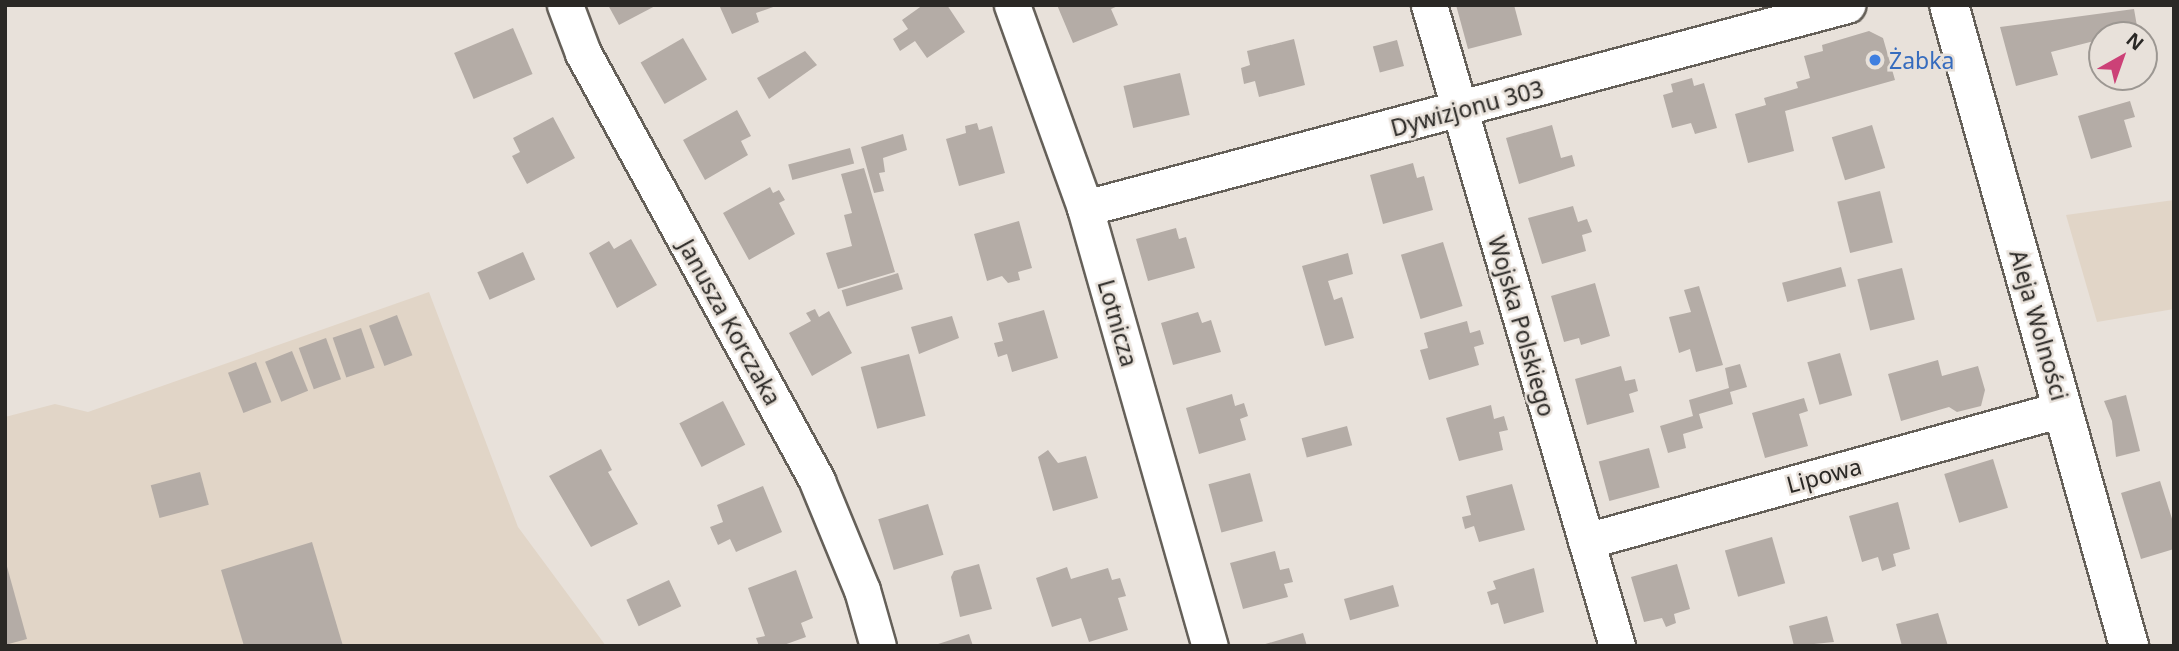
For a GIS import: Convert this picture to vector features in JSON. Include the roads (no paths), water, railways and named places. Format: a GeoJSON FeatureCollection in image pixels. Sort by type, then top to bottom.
{"type":"FeatureCollection","features":[{"type":"Feature","properties":{"kind":"street","name":"Janusza Korczaka"},"geometry":{"type":"LineString","coordinates":[[565,5],[583,52],[817,481],[862,590],[878,646]]}},
{"type":"Feature","properties":{"kind":"street","name":"Lotnicza"},"geometry":{"type":"LineString","coordinates":[[1012,5],[1085,208],[1210,646]]}},
{"type":"Feature","properties":{"kind":"street","name":"Wojska Polskiego"},"geometry":{"type":"LineString","coordinates":[[1429,5],[1616,646]]}},
{"type":"Feature","properties":{"kind":"street","name":"Dywizjonu 303"},"geometry":{"type":"LineString","coordinates":[[1085,208],[1459,111],[1847,5]]}},
{"type":"Feature","properties":{"kind":"street","name":"Aleja Wolności"},"geometry":{"type":"LineString","coordinates":[[1948,5],[2129,646]]}},
{"type":"Feature","properties":{"kind":"street","name":"Lipowa"},"geometry":{"type":"LineString","coordinates":[[1586,541],[2062,409]]}},
{"type":"Feature","properties":{"kind":"place","name":"Żabka"},"geometry":{"type":"Point","coordinates":[1875,60]}}]}
